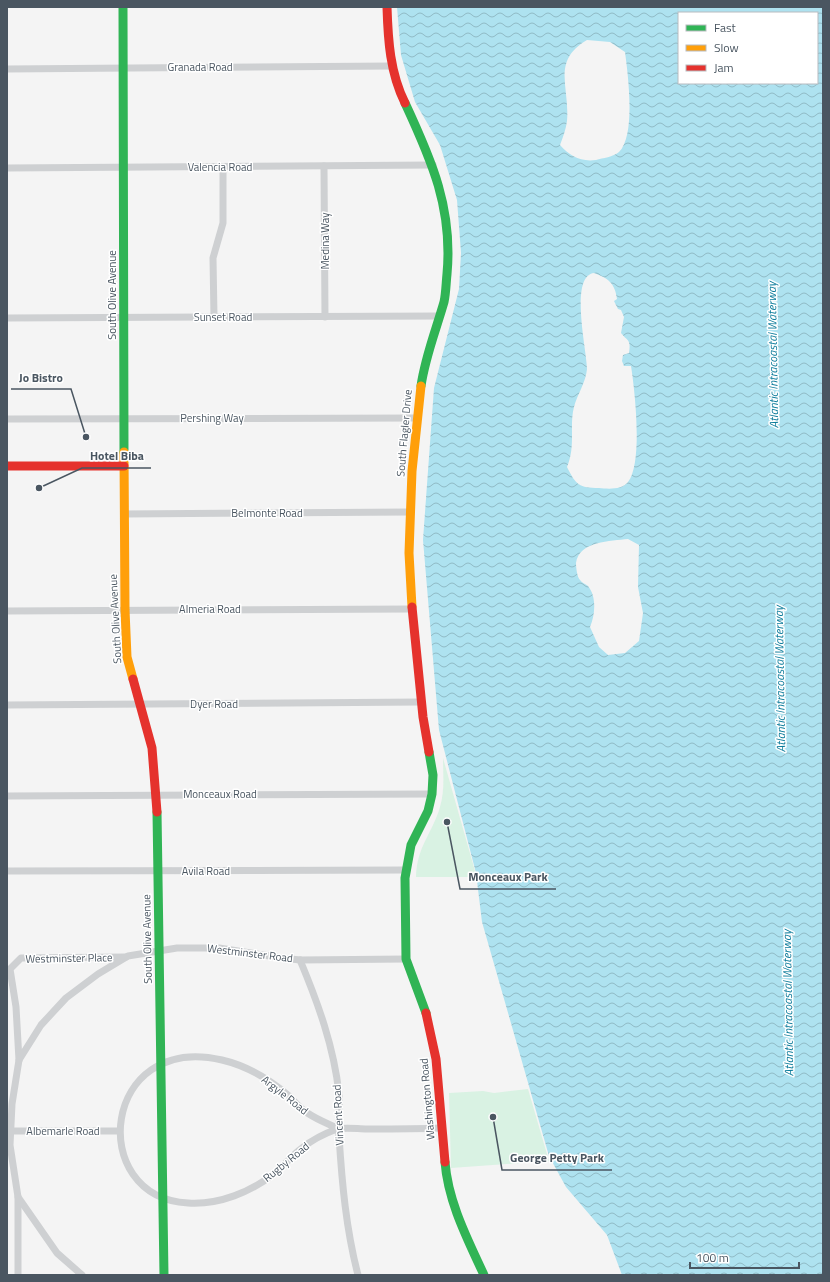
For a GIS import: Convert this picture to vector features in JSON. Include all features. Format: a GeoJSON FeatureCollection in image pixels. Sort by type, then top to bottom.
{"type":"FeatureCollection","features":[{"type":"Feature","properties":{"kind":"street","name":"South Olive Avenue"},"geometry":{"type":"LineString","coordinates":[[123,7],[125,610],[128,658],[139,704],[152,748],[157,794],[164,1275]]}},
{"type":"Feature","properties":{"kind":"street","name":"South Flagler Drive"},"geometry":{"type":"LineString","coordinates":[[387,7],[388,38],[392,66],[403,100],[433,165],[443,202],[448,239],[447,280],[440,316],[423,371],[410,512],[409,553],[412,609],[421,702],[432,763],[432,794],[428,811],[411,845],[406,870]]}},
{"type":"Feature","properties":{"kind":"street","name":"Granada Road"},"geometry":{"type":"LineString","coordinates":[[7,69],[392,66]]}},
{"type":"Feature","properties":{"kind":"street","name":"Valencia Road"},"geometry":{"type":"LineString","coordinates":[[7,168],[433,165]]}},
{"type":"Feature","properties":{"kind":"street","name":"Medina Way"},"geometry":{"type":"LineString","coordinates":[[324,166],[325,317]]}},
{"type":"Feature","properties":{"kind":"street"},"geometry":{"type":"LineString","coordinates":[[214,317],[214,258],[223,223],[223,167]]}},
{"type":"Feature","properties":{"kind":"street","name":"Sunset Road"},"geometry":{"type":"LineString","coordinates":[[7,318],[440,316]]}},
{"type":"Feature","properties":{"kind":"street","name":"Pershing Way"},"geometry":{"type":"LineString","coordinates":[[7,419],[418,418]]}},
{"type":"Feature","properties":{"kind":"street"},"geometry":{"type":"LineString","coordinates":[[7,466],[124,466]]}},
{"type":"Feature","properties":{"kind":"street","name":"Belmonte Road"},"geometry":{"type":"LineString","coordinates":[[124,514],[410,512]]}},
{"type":"Feature","properties":{"kind":"street","name":"Almeria Road"},"geometry":{"type":"LineString","coordinates":[[7,610],[412,609]]}},
{"type":"Feature","properties":{"kind":"street","name":"Dyer Road"},"geometry":{"type":"LineString","coordinates":[[7,705],[421,702]]}},
{"type":"Feature","properties":{"kind":"street","name":"Monceaux Road"},"geometry":{"type":"LineString","coordinates":[[7,796],[157,794],[432,794]]}},
{"type":"Feature","properties":{"kind":"street","name":"Avila Road"},"geometry":{"type":"LineString","coordinates":[[7,872],[406,870]]}},
{"type":"Feature","properties":{"kind":"street","name":"Washington Road"},"geometry":{"type":"LineString","coordinates":[[406,870],[406,959],[424,1006],[436,1059],[440,1087],[441,1128],[446,1174],[452,1197],[470,1248],[484,1275]]}},
{"type":"Feature","properties":{"kind":"street","name":"Westminster Road"},"geometry":{"type":"LineString","coordinates":[[18,1275],[18,1197],[8,1131],[19,1060],[41,1025],[66,998],[92,978],[128,956],[177,948],[218,948],[300,960],[406,959]]}},
{"type":"Feature","properties":{"kind":"street","name":"Westminster Place"},"geometry":{"type":"LineString","coordinates":[[19,1060],[16,1007],[10,969],[17,961],[27,957],[60,958],[128,956]]}},
{"type":"Feature","properties":{"kind":"street","name":"Vincent Road"},"geometry":{"type":"LineString","coordinates":[[300,960],[322,1014],[339,1094],[339,1129],[347,1221],[358,1275]]}},
{"type":"Feature","properties":{"kind":"street","name":"Argyle Road"},"geometry":{"type":"LineString","coordinates":[[161,1063],[173,1059],[207,1057],[239,1064],[273,1083],[307,1113],[339,1129]]}},
{"type":"Feature","properties":{"kind":"street","name":"Rugby Road"},"geometry":{"type":"LineString","coordinates":[[161,1063],[143,1076],[129,1094],[121,1114],[119,1131],[123,1153],[133,1173],[148,1189],[163,1197],[188,1203],[215,1201],[241,1193],[275,1173],[301,1148],[339,1129]]}},
{"type":"Feature","properties":{"kind":"street"},"geometry":{"type":"LineString","coordinates":[[339,1129],[441,1128]]}},
{"type":"Feature","properties":{"kind":"street","name":"Albemarle Road"},"geometry":{"type":"LineString","coordinates":[[8,1131],[119,1131]]}},
{"type":"Feature","properties":{"kind":"street"},"geometry":{"type":"LineString","coordinates":[[18,1197],[57,1253],[82,1275]]}},
{"type":"Feature","properties":{"kind":"green space"},"geometry":{"type":"Polygon","coordinates":[[[443,758],[476,877],[416,877],[417,866],[422,848],[437,816],[442,801],[443,758]]]}},
{"type":"Feature","properties":{"kind":"green space"},"geometry":{"type":"Polygon","coordinates":[[[528,1089],[549,1161],[451,1168],[449,1093],[483,1091],[494,1093],[528,1089]]]}},
{"type":"Feature","properties":{"kind":"water","name":"Atlantic Intracoastal Waterway"},"geometry":{"type":"Polygon","coordinates":[[[397,7],[823,7],[823,1275],[622,1275],[607,1235],[566,1187],[549,1156],[482,922],[476,873],[439,730],[423,540],[434,388],[459,289],[461,253],[457,200],[440,145],[415,102],[401,55],[397,7]],[[587,40],[576,48],[569,57],[566,66],[567,121],[560,145],[580,159],[596,160],[617,154],[624,144],[628,132],[630,104],[628,75],[625,52],[610,42],[587,40]],[[594,273],[587,277],[582,287],[581,315],[587,369],[585,379],[574,407],[572,421],[572,443],[570,459],[567,467],[576,482],[582,486],[606,489],[625,485],[633,473],[637,444],[637,426],[631,366],[624,366],[622,361],[623,355],[629,353],[630,345],[621,333],[624,317],[614,301],[617,299],[613,285],[607,279],[594,273]],[[628,539],[589,546],[578,556],[576,563],[579,579],[588,586],[593,595],[594,612],[590,627],[599,647],[608,655],[625,653],[639,641],[643,613],[638,587],[639,545],[628,539]]]}},
{"type":"Feature","properties":{"kind":"traffic: fast"},"geometry":{"type":"LineString","coordinates":[[123,7],[124,452]]}},
{"type":"Feature","properties":{"kind":"traffic: fast"},"geometry":{"type":"LineString","coordinates":[[405,103],[432,165],[447,228],[448,250],[445,299],[428,354],[421,386]]}},
{"type":"Feature","properties":{"kind":"traffic: fast"},"geometry":{"type":"LineString","coordinates":[[426,1013],[406,959],[405,878],[411,845],[428,811],[432,794],[433,775],[429,752]]}},
{"type":"Feature","properties":{"kind":"traffic: fast"},"geometry":{"type":"LineString","coordinates":[[157,812],[164,1275]]}},
{"type":"Feature","properties":{"kind":"traffic: fast"},"geometry":{"type":"LineString","coordinates":[[445,1162],[454,1206],[484,1275]]}},
{"type":"Feature","properties":{"kind":"traffic: slow"},"geometry":{"type":"LineString","coordinates":[[412,607],[409,553],[412,471],[421,386]]}},
{"type":"Feature","properties":{"kind":"traffic: slow"},"geometry":{"type":"LineString","coordinates":[[124,452],[125,610],[127,657],[133,679]]}},
{"type":"Feature","properties":{"kind":"traffic: jam"},"geometry":{"type":"LineString","coordinates":[[387,7],[389,44],[393,68],[405,103]]}},
{"type":"Feature","properties":{"kind":"traffic: jam"},"geometry":{"type":"LineString","coordinates":[[7,466],[124,466]]}},
{"type":"Feature","properties":{"kind":"traffic: jam"},"geometry":{"type":"LineString","coordinates":[[412,607],[423,717],[429,752]]}},
{"type":"Feature","properties":{"kind":"traffic: jam"},"geometry":{"type":"LineString","coordinates":[[133,679],[152,748],[157,812]]}},
{"type":"Feature","properties":{"kind":"traffic: jam"},"geometry":{"type":"LineString","coordinates":[[426,1013],[436,1059],[445,1162]]}},
{"type":"Feature","properties":{"kind":"place","name":"Jo Bistro"},"geometry":{"type":"Point","coordinates":[86,437]}},
{"type":"Feature","properties":{"kind":"place","name":"Hotel Biba"},"geometry":{"type":"Point","coordinates":[39,488]}},
{"type":"Feature","properties":{"kind":"place","name":"Monceaux Park"},"geometry":{"type":"Point","coordinates":[447,822]}},
{"type":"Feature","properties":{"kind":"place","name":"George Petty Park"},"geometry":{"type":"Point","coordinates":[493,1117]}}]}
